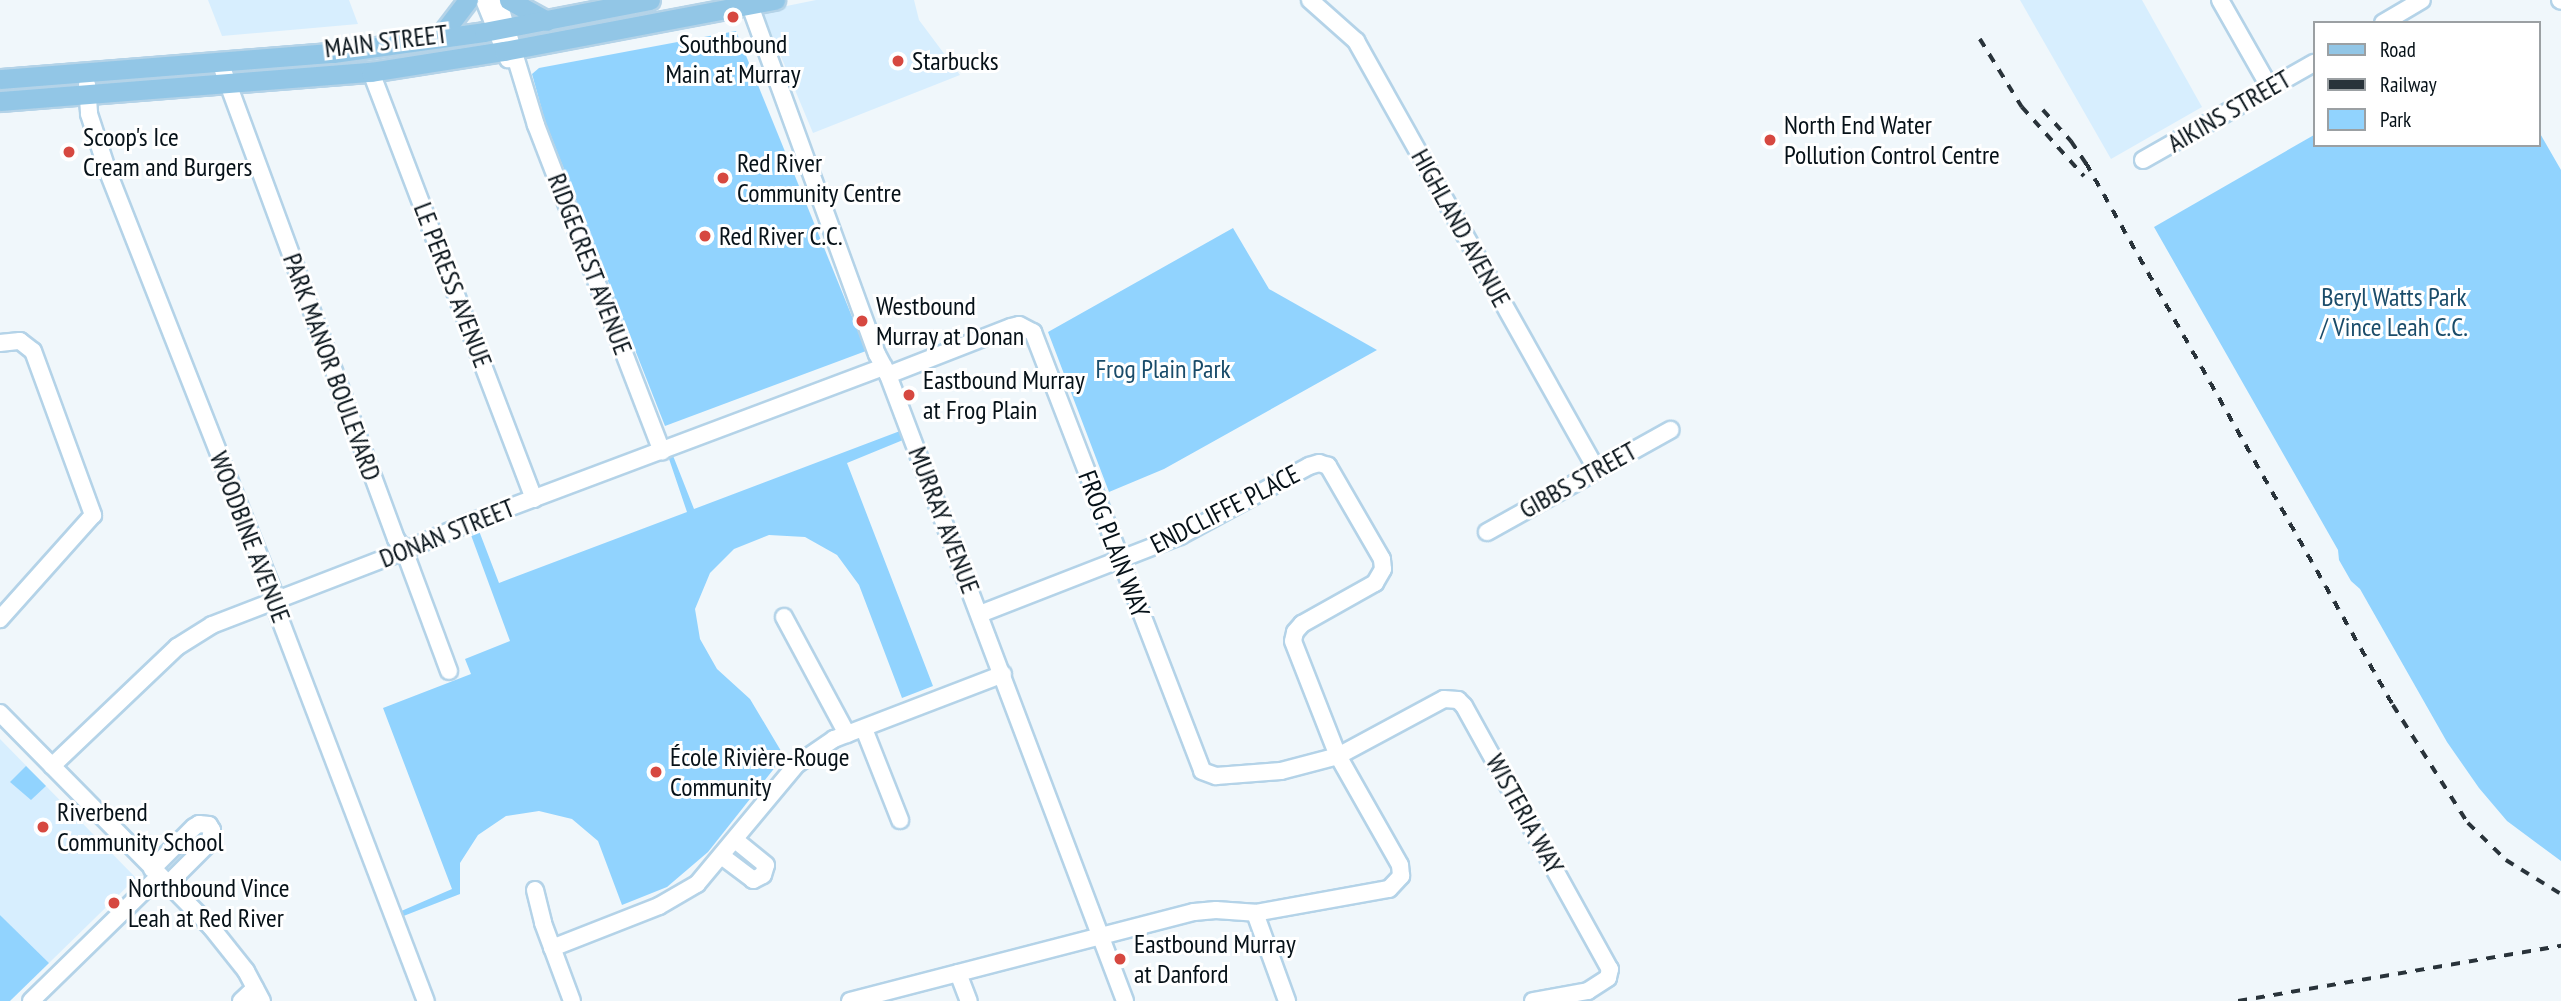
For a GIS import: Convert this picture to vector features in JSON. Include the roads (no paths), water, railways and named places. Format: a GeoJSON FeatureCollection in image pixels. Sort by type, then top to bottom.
{"type":"FeatureCollection","features":[{"type":"Feature","properties":{"kind":"main road"},"geometry":{"type":"LineString","coordinates":[[439,38],[468,0]]}},
{"type":"Feature","properties":{"kind":"main road"},"geometry":{"type":"LineString","coordinates":[[509,0],[547,21]]}},
{"type":"Feature","properties":{"kind":"main road","name":"MAIN STREET"},"geometry":{"type":"LineString","coordinates":[[0,79],[333,53],[547,21],[650,0]]}},
{"type":"Feature","properties":{"kind":"main road","name":"MAIN STREET"},"geometry":{"type":"LineString","coordinates":[[0,101],[371,72],[510,50],[775,0]]}},
{"type":"Feature","properties":{"kind":"street","name":"RIDGECREST AVENUE"},"geometry":{"type":"LineString","coordinates":[[484,0],[502,28]]}},
{"type":"Feature","properties":{"kind":"street","name":"RIDGECREST AVENUE"},"geometry":{"type":"LineString","coordinates":[[498,0],[512,69],[519,76],[662,452]]}},
{"type":"Feature","properties":{"kind":"street","name":"HIGHLAND AVENUE"},"geometry":{"type":"LineString","coordinates":[[1310,0],[1356,41],[1596,469]]}},
{"type":"Feature","properties":{"kind":"street"},"geometry":{"type":"LineString","coordinates":[[2220,0],[2270,88]]}},
{"type":"Feature","properties":{"kind":"street"},"geometry":{"type":"LineString","coordinates":[[2386,21],[2422,0]]}},
{"type":"Feature","properties":{"kind":"street","name":"MURRAY AVENUE"},"geometry":{"type":"LineString","coordinates":[[749,3],[1125,1001]]}},
{"type":"Feature","properties":{"kind":"street","name":"PARK MANOR BOULEVARD"},"geometry":{"type":"LineString","coordinates":[[220,62],[396,539],[404,550],[449,671]]}},
{"type":"Feature","properties":{"kind":"street","name":"AIKINS STREET"},"geometry":{"type":"LineString","coordinates":[[2143,160],[2312,63]]}},
{"type":"Feature","properties":{"kind":"street","name":"WOODBINE AVENUE"},"geometry":{"type":"LineString","coordinates":[[88,71],[86,94],[89,114],[108,172],[276,599],[278,614],[426,1001]]}},
{"type":"Feature","properties":{"kind":"street","name":"LE PERESS AVENUE"},"geometry":{"type":"LineString","coordinates":[[371,72],[534,499]]}},
{"type":"Feature","properties":{"kind":"street","name":"FROG PLAIN WAY"},"geometry":{"type":"LineString","coordinates":[[886,371],[1011,327],[1019,325],[1033,332],[1202,771],[1216,776],[1281,771],[1338,756]]}},
{"type":"Feature","properties":{"kind":"street"},"geometry":{"type":"LineString","coordinates":[[0,343],[20,341],[33,351],[93,515],[0,619]]}},
{"type":"Feature","properties":{"kind":"street","name":"DONAN STREET"},"geometry":{"type":"LineString","coordinates":[[52,766],[177,647],[212,625],[534,499],[886,371]]}},
{"type":"Feature","properties":{"kind":"street","name":"GIBBS STREET"},"geometry":{"type":"LineString","coordinates":[[1487,532],[1670,430]]}},
{"type":"Feature","properties":{"kind":"street","name":"ENDCLIFFE PLACE"},"geometry":{"type":"LineString","coordinates":[[980,614],[1180,536],[1309,466],[1319,463],[1328,466],[1382,559],[1383,569],[1375,583],[1302,624],[1295,632],[1293,641],[1338,756]]}},
{"type":"Feature","properties":{"kind":"street"},"geometry":{"type":"LineString","coordinates":[[784,617],[847,734]]}},
{"type":"Feature","properties":{"kind":"street"},"geometry":{"type":"LineString","coordinates":[[552,948],[680,896],[697,884],[723,857],[796,765],[810,753],[847,734],[1003,674]]}},
{"type":"Feature","properties":{"kind":"street","name":"WISTERIA WAY"},"geometry":{"type":"LineString","coordinates":[[1338,756],[1444,699],[1458,700],[1464,706],[1610,969],[1608,978],[1588,991],[1533,1001]]}},
{"type":"Feature","properties":{"kind":"street"},"geometry":{"type":"LineString","coordinates":[[0,713],[211,927],[246,971],[259,994],[241,1001]]}},
{"type":"Feature","properties":{"kind":"street"},"geometry":{"type":"LineString","coordinates":[[864,729],[900,820]]}},
{"type":"Feature","properties":{"kind":"street"},"geometry":{"type":"LineString","coordinates":[[850,1001],[1194,912],[1216,910],[1255,913],[1389,889],[1397,885],[1401,876],[1400,865],[1338,756]]}},
{"type":"Feature","properties":{"kind":"street"},"geometry":{"type":"LineString","coordinates":[[723,857],[753,880],[763,875],[766,864],[736,841]]}},
{"type":"Feature","properties":{"kind":"street"},"geometry":{"type":"LineString","coordinates":[[31,1001],[160,876]]}},
{"type":"Feature","properties":{"kind":"street"},"geometry":{"type":"LineString","coordinates":[[535,890],[552,948],[572,1001]]}},
{"type":"Feature","properties":{"kind":"street"},"geometry":{"type":"LineString","coordinates":[[1255,913],[1287,1001]]}},
{"type":"Feature","properties":{"kind":"street"},"geometry":{"type":"LineString","coordinates":[[958,973],[969,1001]]}},
{"type":"Feature","properties":{"kind":"railway"},"geometry":{"type":"LineString","coordinates":[[1980,39],[2022,107],[2084,176]]}},
{"type":"Feature","properties":{"kind":"railway"},"geometry":{"type":"LineString","coordinates":[[2043,110],[2071,141],[2086,163],[2393,705],[2468,823],[2506,860],[2561,894]]}},
{"type":"Feature","properties":{"kind":"railway"},"geometry":{"type":"LineString","coordinates":[[2238,1001],[2561,946]]}},
{"type":"Feature","properties":{"kind":"place","name":"Southbound Main at Murray"},"geometry":{"type":"Point","coordinates":[733,17]}},
{"type":"Feature","properties":{"kind":"place","name":"Starbucks"},"geometry":{"type":"Point","coordinates":[898,61]}},
{"type":"Feature","properties":{"kind":"place","name":"North End Water Pollution Control Centre"},"geometry":{"type":"Point","coordinates":[1770,140]}},
{"type":"Feature","properties":{"kind":"place","name":"Scoop's Ice Cream and Burgers"},"geometry":{"type":"Point","coordinates":[69,152]}},
{"type":"Feature","properties":{"kind":"place","name":"Red River Community Centre"},"geometry":{"type":"Point","coordinates":[723,178]}},
{"type":"Feature","properties":{"kind":"place","name":"Red River C.C."},"geometry":{"type":"Point","coordinates":[705,236]}},
{"type":"Feature","properties":{"kind":"place","name":"Westbound Murray at Donan"},"geometry":{"type":"Point","coordinates":[862,321]}},
{"type":"Feature","properties":{"kind":"place","name":"Eastbound Murray at Frog Plain"},"geometry":{"type":"Point","coordinates":[909,395]}},
{"type":"Feature","properties":{"kind":"place","name":"École Rivière-Rouge Community"},"geometry":{"type":"Point","coordinates":[656,772]}},
{"type":"Feature","properties":{"kind":"place","name":"Riverbend Community School"},"geometry":{"type":"Point","coordinates":[43,827]}},
{"type":"Feature","properties":{"kind":"place","name":"Northbound Vince Leah at Red River"},"geometry":{"type":"Point","coordinates":[114,903]}},
{"type":"Feature","properties":{"kind":"place","name":"Eastbound Murray at Danford"},"geometry":{"type":"Point","coordinates":[1120,959]}},
{"type":"Feature","properties":{"kind":"park label","name":"Beryl Watts Park / Vince Leah C.C."},"geometry":{"type":"Point","coordinates":[2394,312]}},
{"type":"Feature","properties":{"kind":"park label","name":"Frog Plain Park"},"geometry":{"type":"Point","coordinates":[1163,369]}}]}
